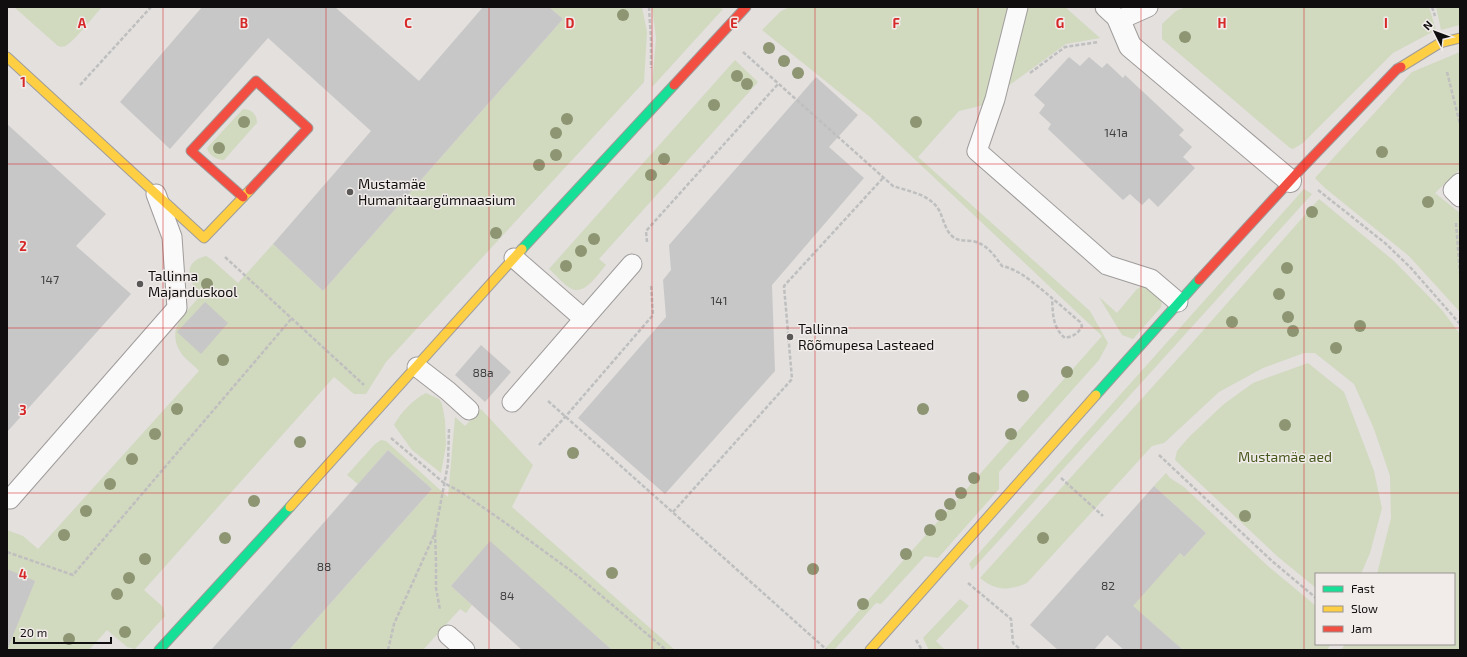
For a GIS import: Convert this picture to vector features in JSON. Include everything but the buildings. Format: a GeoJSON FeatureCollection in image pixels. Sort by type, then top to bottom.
{"type":"FeatureCollection","features":[{"type":"Feature","properties":{"kind":"street"},"geometry":{"type":"LineString","coordinates":[[159,650],[370,419],[514,258],[746,7]]}},
{"type":"Feature","properties":{"kind":"street"},"geometry":{"type":"LineString","coordinates":[[1112,13],[1130,46],[1290,181]]}},
{"type":"Feature","properties":{"kind":"street"},"geometry":{"type":"LineString","coordinates":[[870,650],[1178,302],[1290,181],[1397,69],[1440,44],[1460,38]]}},
{"type":"Feature","properties":{"kind":"street"},"geometry":{"type":"LineString","coordinates":[[7,57],[204,238],[243,197],[308,128],[256,81],[191,151],[243,197]]}},
{"type":"Feature","properties":{"kind":"lane"},"geometry":{"type":"LineString","coordinates":[[1018,7],[995,99],[977,151],[1107,265],[1151,279],[1178,302]]}},
{"type":"Feature","properties":{"kind":"lane"},"geometry":{"type":"LineString","coordinates":[[1112,13],[1148,7]]}},
{"type":"Feature","properties":{"kind":"lane"},"geometry":{"type":"LineString","coordinates":[[7,499],[10,499],[177,308],[172,237],[156,194]]}},
{"type":"Feature","properties":{"kind":"lane"},"geometry":{"type":"LineString","coordinates":[[514,258],[584,319]]}},
{"type":"Feature","properties":{"kind":"lane"},"geometry":{"type":"LineString","coordinates":[[512,402],[632,264]]}},
{"type":"Feature","properties":{"kind":"lane"},"geometry":{"type":"LineString","coordinates":[[417,367],[448,391],[469,410]]}},
{"type":"Feature","properties":{"kind":"lane"},"geometry":{"type":"LineString","coordinates":[[448,635],[465,650]]}},
{"type":"Feature","properties":{"kind":"path"},"geometry":{"type":"LineString","coordinates":[[61,106],[151,7]]}},
{"type":"Feature","properties":{"kind":"path"},"geometry":{"type":"LineString","coordinates":[[649,7],[652,40],[651,69]]}},
{"type":"Feature","properties":{"kind":"path"},"geometry":{"type":"LineString","coordinates":[[995,99],[1065,47],[1102,41]]}},
{"type":"Feature","properties":{"kind":"path"},"geometry":{"type":"LineString","coordinates":[[1440,44],[1460,124]]}},
{"type":"Feature","properties":{"kind":"path"},"geometry":{"type":"LineString","coordinates":[[739,49],[893,186],[923,195],[932,202],[939,210],[951,235],[959,241],[972,241],[987,247],[1002,266],[1009,267],[1023,275],[1052,298],[1080,322],[1082,326],[1074,337],[1065,338],[1058,332],[1053,319],[1052,298]]}},
{"type":"Feature","properties":{"kind":"path"},"geometry":{"type":"LineString","coordinates":[[673,512],[792,379],[784,286],[884,178]]}},
{"type":"Feature","properties":{"kind":"path"},"geometry":{"type":"LineString","coordinates":[[1314,187],[1385,243],[1405,262],[1460,324]]}},
{"type":"Feature","properties":{"kind":"path"},"geometry":{"type":"LineString","coordinates":[[1458,190],[1460,273]]}},
{"type":"Feature","properties":{"kind":"path"},"geometry":{"type":"LineString","coordinates":[[204,238],[384,403]]}},
{"type":"Feature","properties":{"kind":"path"},"geometry":{"type":"LineString","coordinates":[[7,552],[73,575],[292,318]]}},
{"type":"Feature","properties":{"kind":"path"},"geometry":{"type":"LineString","coordinates":[[528,383],[827,650]]}},
{"type":"Feature","properties":{"kind":"path"},"geometry":{"type":"LineString","coordinates":[[448,391],[448,457],[435,533],[436,588],[439,607],[447,626],[448,635]]}},
{"type":"Feature","properties":{"kind":"path"},"geometry":{"type":"LineString","coordinates":[[370,419],[444,483],[461,492],[578,576],[666,650]]}},
{"type":"Feature","properties":{"kind":"path"},"geometry":{"type":"LineString","coordinates":[[1159,455],[1272,561],[1315,597]]}},
{"type":"Feature","properties":{"kind":"path"},"geometry":{"type":"LineString","coordinates":[[1061,477],[1103,516]]}},
{"type":"Feature","properties":{"kind":"path"},"geometry":{"type":"LineString","coordinates":[[388,650],[394,624],[435,533]]}},
{"type":"Feature","properties":{"kind":"path"},"geometry":{"type":"LineString","coordinates":[[946,564],[1011,619],[1013,643],[1021,650]]}},
{"type":"Feature","properties":{"kind":"path"},"geometry":{"type":"LineString","coordinates":[[916,639],[922,650]]}},
{"type":"Feature","properties":{"kind":"green space"},"geometry":{"type":"Polygon","coordinates":[[[14,7],[102,7],[75,38],[67,45],[62,47],[58,46],[14,7]]]}},
{"type":"Feature","properties":{"kind":"green space"},"geometry":{"type":"Polygon","coordinates":[[[549,7],[642,7],[647,32],[644,82],[386,362],[366,394],[354,394],[334,377],[144,590],[163,607],[165,616],[135,649],[127,647],[107,630],[89,650],[7,650],[7,530],[23,536],[38,549],[199,371],[181,353],[175,336],[179,322],[200,296],[190,278],[190,267],[193,263],[206,256],[238,283],[273,244],[323,291],[563,19],[549,7]]]}},
{"type":"Feature","properties":{"kind":"green space"},"geometry":{"type":"Polygon","coordinates":[[[652,7],[715,7],[723,9],[652,87],[656,38],[652,7]]]}},
{"type":"Feature","properties":{"kind":"green space"},"geometry":{"type":"Polygon","coordinates":[[[790,7],[1008,7],[984,105],[959,111],[918,157],[1090,311],[1108,343],[1099,360],[999,472],[999,489],[938,558],[925,556],[881,604],[876,603],[834,650],[824,650],[1102,336],[870,117],[762,30],[781,11],[790,7]]]}},
{"type":"Feature","properties":{"kind":"green space"},"geometry":{"type":"Polygon","coordinates":[[[1031,7],[1065,7],[1100,38],[1066,44],[1004,89],[1024,13],[1031,7]]]}},
{"type":"Feature","properties":{"kind":"green space"},"geometry":{"type":"Polygon","coordinates":[[[1186,7],[1429,7],[1436,30],[1393,53],[1303,143],[1293,149],[1162,39],[1162,24],[1176,11],[1186,7]]]}},
{"type":"Feature","properties":{"kind":"green space"},"geometry":{"type":"Polygon","coordinates":[[[1436,7],[1460,7],[1460,25],[1441,30],[1436,7]]]}},
{"type":"Feature","properties":{"kind":"green space"},"geometry":{"type":"Polygon","coordinates":[[[1460,52],[1460,169],[1435,193],[1460,213],[1460,312],[1409,256],[1325,188],[1315,178],[1412,72],[1460,52]]]}},
{"type":"Feature","properties":{"kind":"green space"},"geometry":{"type":"Polygon","coordinates":[[[735,60],[758,82],[599,259],[606,265],[595,279],[580,289],[575,290],[567,286],[549,269],[735,60]]]}},
{"type":"Feature","properties":{"kind":"green space"},"geometry":{"type":"Polygon","coordinates":[[[243,109],[249,110],[253,113],[256,117],[257,123],[224,160],[214,157],[207,148],[243,109]]]}},
{"type":"Feature","properties":{"kind":"green space"},"geometry":{"type":"Polygon","coordinates":[[[1304,189],[1312,194],[972,570],[969,564],[1304,189]]]}},
{"type":"Feature","properties":{"kind":"green space"},"geometry":{"type":"Polygon","coordinates":[[[1319,199],[1394,261],[1442,310],[1460,334],[1460,650],[1341,650],[1344,645],[1455,645],[1455,573],[1377,573],[1391,518],[1390,476],[1374,429],[1354,384],[1315,353],[1304,353],[1263,368],[1219,392],[1164,443],[1152,446],[1027,583],[1014,587],[1002,588],[991,585],[980,578],[1192,343],[1319,199]]]}},
{"type":"Feature","properties":{"kind":"green space"},"geometry":{"type":"Polygon","coordinates":[[[1144,285],[1159,297],[1162,303],[1161,307],[1133,339],[1122,335],[1099,297],[1117,313],[1137,289],[1144,285]]]}},
{"type":"Feature","properties":{"kind":"green space","name":"Mustamäe aed"},"geometry":{"type":"Polygon","coordinates":[[[1308,363],[1344,392],[1374,471],[1382,508],[1370,553],[1361,573],[1315,573],[1315,587],[1277,556],[1175,460],[1177,451],[1189,437],[1224,404],[1253,383],[1308,363]]]}},
{"type":"Feature","properties":{"kind":"green space"},"geometry":{"type":"Polygon","coordinates":[[[426,393],[439,399],[442,404],[445,420],[446,445],[441,473],[412,450],[394,425],[408,407],[426,393]]]}},
{"type":"Feature","properties":{"kind":"green space"},"geometry":{"type":"Polygon","coordinates":[[[481,409],[533,465],[512,507],[675,650],[612,650],[490,542],[451,586],[472,605],[466,613],[460,609],[423,650],[289,650],[432,489],[388,450],[358,484],[347,475],[375,444],[381,440],[386,441],[448,497],[455,417],[465,426],[481,409]]]}},
{"type":"Feature","properties":{"kind":"green space"},"geometry":{"type":"Polygon","coordinates":[[[1166,473],[1170,478],[1184,487],[1269,567],[1315,605],[1315,645],[1330,645],[1327,650],[1183,650],[1144,616],[1124,615],[1180,553],[1184,557],[1206,533],[1154,486],[1166,473]]]}},
{"type":"Feature","properties":{"kind":"green space"},"geometry":{"type":"Polygon","coordinates":[[[960,599],[969,606],[936,641],[945,650],[929,650],[923,638],[960,599]]]}},
{"type":"Feature","properties":{"kind":"traffic: fast"},"geometry":{"type":"LineString","coordinates":[[522,249],[674,85]]}},
{"type":"Feature","properties":{"kind":"traffic: fast"},"geometry":{"type":"LineString","coordinates":[[1096,395],[1199,280]]}},
{"type":"Feature","properties":{"kind":"traffic: fast"},"geometry":{"type":"LineString","coordinates":[[159,650],[290,507]]}},
{"type":"Feature","properties":{"kind":"traffic: slow"},"geometry":{"type":"LineString","coordinates":[[1401,67],[1440,43],[1460,38]]}},
{"type":"Feature","properties":{"kind":"traffic: slow"},"geometry":{"type":"LineString","coordinates":[[7,57],[204,238],[250,190]]}},
{"type":"Feature","properties":{"kind":"traffic: slow"},"geometry":{"type":"LineString","coordinates":[[290,507],[522,249]]}},
{"type":"Feature","properties":{"kind":"traffic: slow"},"geometry":{"type":"LineString","coordinates":[[870,650],[1096,395]]}},
{"type":"Feature","properties":{"kind":"traffic: jam"},"geometry":{"type":"LineString","coordinates":[[674,85],[746,7]]}},
{"type":"Feature","properties":{"kind":"traffic: jam"},"geometry":{"type":"LineString","coordinates":[[1199,280],[1299,171],[1397,69],[1401,67]]}},
{"type":"Feature","properties":{"kind":"traffic: jam"},"geometry":{"type":"LineString","coordinates":[[243,197],[191,151],[256,81],[308,128],[250,190]]}},
{"type":"Feature","properties":{"kind":"place","name":"Mustamäe Humanitaargümnaasium"},"geometry":{"type":"Point","coordinates":[350,192]}},
{"type":"Feature","properties":{"kind":"place","name":"Tallinna Majanduskool"},"geometry":{"type":"Point","coordinates":[140,284]}},
{"type":"Feature","properties":{"kind":"place","name":"Tallinna Rõõmupesa Lasteaed"},"geometry":{"type":"Point","coordinates":[790,337]}}]}
